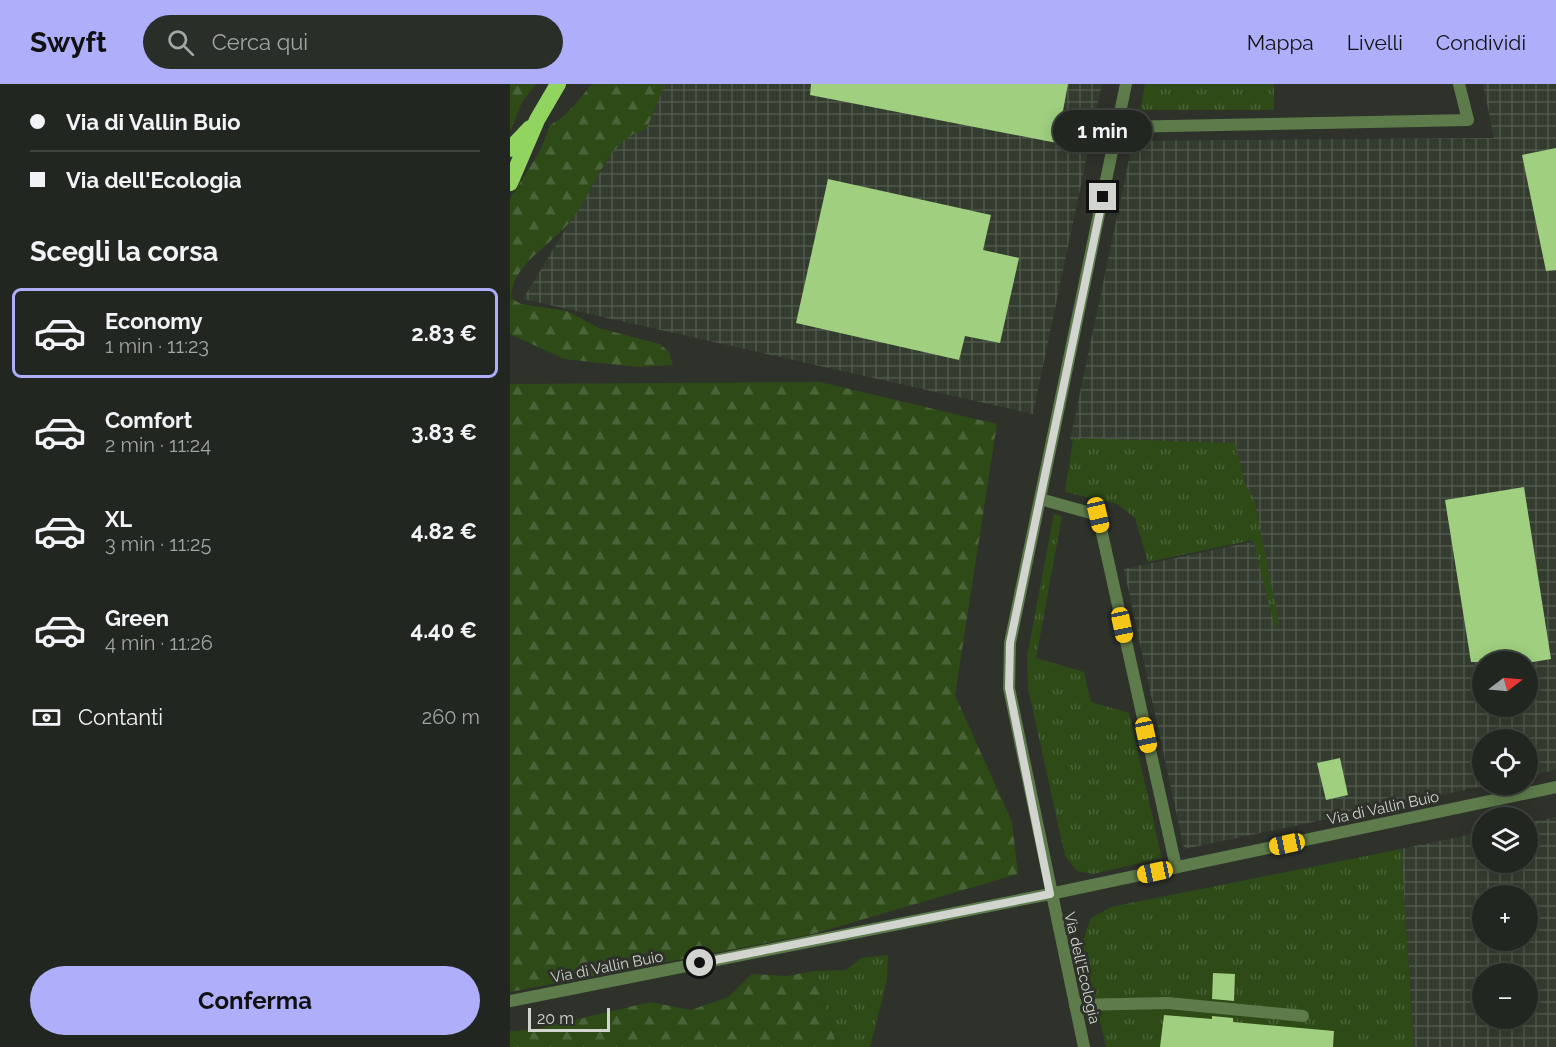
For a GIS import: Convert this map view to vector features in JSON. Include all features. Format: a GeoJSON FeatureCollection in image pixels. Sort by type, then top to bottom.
{"type":"FeatureCollection","features":[{"type":"Feature","properties":{"kind":"highway"},"geometry":{"type":"LineString","coordinates":[[510,183],[537,120],[558,84]]}},
{"type":"Feature","properties":{"kind":"highway"},"geometry":{"type":"LineString","coordinates":[[510,149],[537,120]]}},
{"type":"Feature","properties":{"kind":"street","name":"Via dell'Ecologia"},"geometry":{"type":"LineString","coordinates":[[1084,1047],[1050,894],[1009,688],[1010,643],[1126,84]]}},
{"type":"Feature","properties":{"kind":"street"},"geometry":{"type":"LineString","coordinates":[[1118,127],[1468,120],[1459,84]]}},
{"type":"Feature","properties":{"kind":"street"},"geometry":{"type":"LineString","coordinates":[[1040,499],[1098,515],[1176,867]]}},
{"type":"Feature","properties":{"kind":"street","name":"Via di Vallin Buio"},"geometry":{"type":"LineString","coordinates":[[510,1001],[1050,894],[1556,787]]}},
{"type":"Feature","properties":{"kind":"street"},"geometry":{"type":"LineString","coordinates":[[1075,1005],[1168,1003],[1303,1016]]}},
{"type":"Feature","properties":{"kind":"shaded area"},"geometry":{"type":"Polygon","coordinates":[[[654,84],[1102,84],[1033,414],[523,299],[654,84]]]}},
{"type":"Feature","properties":{"kind":"shaded area"},"geometry":{"type":"Polygon","coordinates":[[[1483,84],[1556,84],[1556,770],[1538,774],[1538,729],[1472,729],[1472,788],[1184,849],[1124,569],[1251,542],[1230,444],[1070,440],[1133,141],[1494,138],[1483,84]]]}},
{"type":"Feature","properties":{"kind":"shaded area"},"geometry":{"type":"Polygon","coordinates":[[[1556,817],[1556,1047],[1414,1047],[1401,849],[1472,834],[1472,873],[1538,873],[1538,821],[1556,817]]]}},
{"type":"Feature","properties":{"kind":"green space"},"geometry":{"type":"Polygon","coordinates":[[[510,84],[536,84],[522,102],[510,132],[510,84]]]}},
{"type":"Feature","properties":{"kind":"green space"},"geometry":{"type":"Polygon","coordinates":[[[592,84],[665,84],[647,128],[628,137],[609,158],[577,213],[524,266],[517,276],[511,298],[521,304],[567,311],[599,328],[660,344],[669,352],[673,365],[638,367],[564,359],[510,334],[510,199],[541,149],[550,125],[568,112],[592,84]]]}},
{"type":"Feature","properties":{"kind":"green space"},"geometry":{"type":"Polygon","coordinates":[[[1145,84],[1274,84],[1274,110],[1140,110],[1145,84]]]}},
{"type":"Feature","properties":{"kind":"green space"},"geometry":{"type":"Polygon","coordinates":[[[820,382],[997,424],[955,695],[1012,822],[1018,874],[813,934],[510,992],[510,384],[820,382]]]}},
{"type":"Feature","properties":{"kind":"green space"},"geometry":{"type":"Polygon","coordinates":[[[1073,438],[1235,443],[1245,484],[1254,499],[1279,623],[1275,628],[1253,540],[1148,562],[1135,518],[1117,504],[1065,492],[1073,438]]]}},
{"type":"Feature","properties":{"kind":"green space"},"geometry":{"type":"Polygon","coordinates":[[[1054,514],[1062,516],[1036,658],[1084,672],[1091,702],[1129,713],[1162,858],[1093,874],[1077,871],[1065,856],[1028,688],[1027,656],[1054,514]]]}},
{"type":"Feature","properties":{"kind":"green space"},"geometry":{"type":"Polygon","coordinates":[[[1401,849],[1414,1047],[1106,1047],[1084,953],[1083,940],[1091,918],[1111,907],[1401,849]]]}},
{"type":"Feature","properties":{"kind":"green space"},"geometry":{"type":"Polygon","coordinates":[[[888,955],[887,981],[870,1047],[837,1047],[815,971],[846,970],[861,958],[888,955]]]}},
{"type":"Feature","properties":{"kind":"green space"},"geometry":{"type":"Polygon","coordinates":[[[815,971],[837,1047],[510,1047],[510,1031],[536,1029],[650,1002],[691,1010],[728,997],[752,974],[786,976],[815,971]]]}},
{"type":"Feature","properties":{"kind":"building"},"geometry":{"type":"Polygon","coordinates":[[[811,84],[1068,84],[1057,143],[810,95],[811,84]]]}},
{"type":"Feature","properties":{"kind":"building"},"geometry":{"type":"Polygon","coordinates":[[[1556,148],[1556,270],[1546,271],[1522,155],[1556,148]]]}},
{"type":"Feature","properties":{"kind":"building"},"geometry":{"type":"Polygon","coordinates":[[[828,179],[991,215],[983,250],[1019,258],[1000,343],[965,336],[959,360],[796,323],[828,179]]]}},
{"type":"Feature","properties":{"kind":"building"},"geometry":{"type":"Polygon","coordinates":[[[1524,487],[1551,659],[1538,661],[1538,651],[1472,651],[1471,662],[1445,500],[1524,487]]]}},
{"type":"Feature","properties":{"kind":"building"},"geometry":{"type":"Polygon","coordinates":[[[1340,758],[1348,795],[1326,800],[1317,763],[1340,758]]]}},
{"type":"Feature","properties":{"kind":"building"},"geometry":{"type":"Polygon","coordinates":[[[1213,973],[1235,974],[1234,1001],[1212,999],[1213,973]]]}},
{"type":"Feature","properties":{"kind":"building"},"geometry":{"type":"Polygon","coordinates":[[[1164,1015],[1212,1019],[1212,1016],[1233,1018],[1233,1022],[1334,1031],[1333,1047],[1160,1047],[1164,1015]]]}},
{"type":"Feature","properties":{"kind":"route"},"geometry":{"type":"LineString","coordinates":[[700,963],[1050,894],[1009,688],[1010,643],[1103,197]]}}]}
